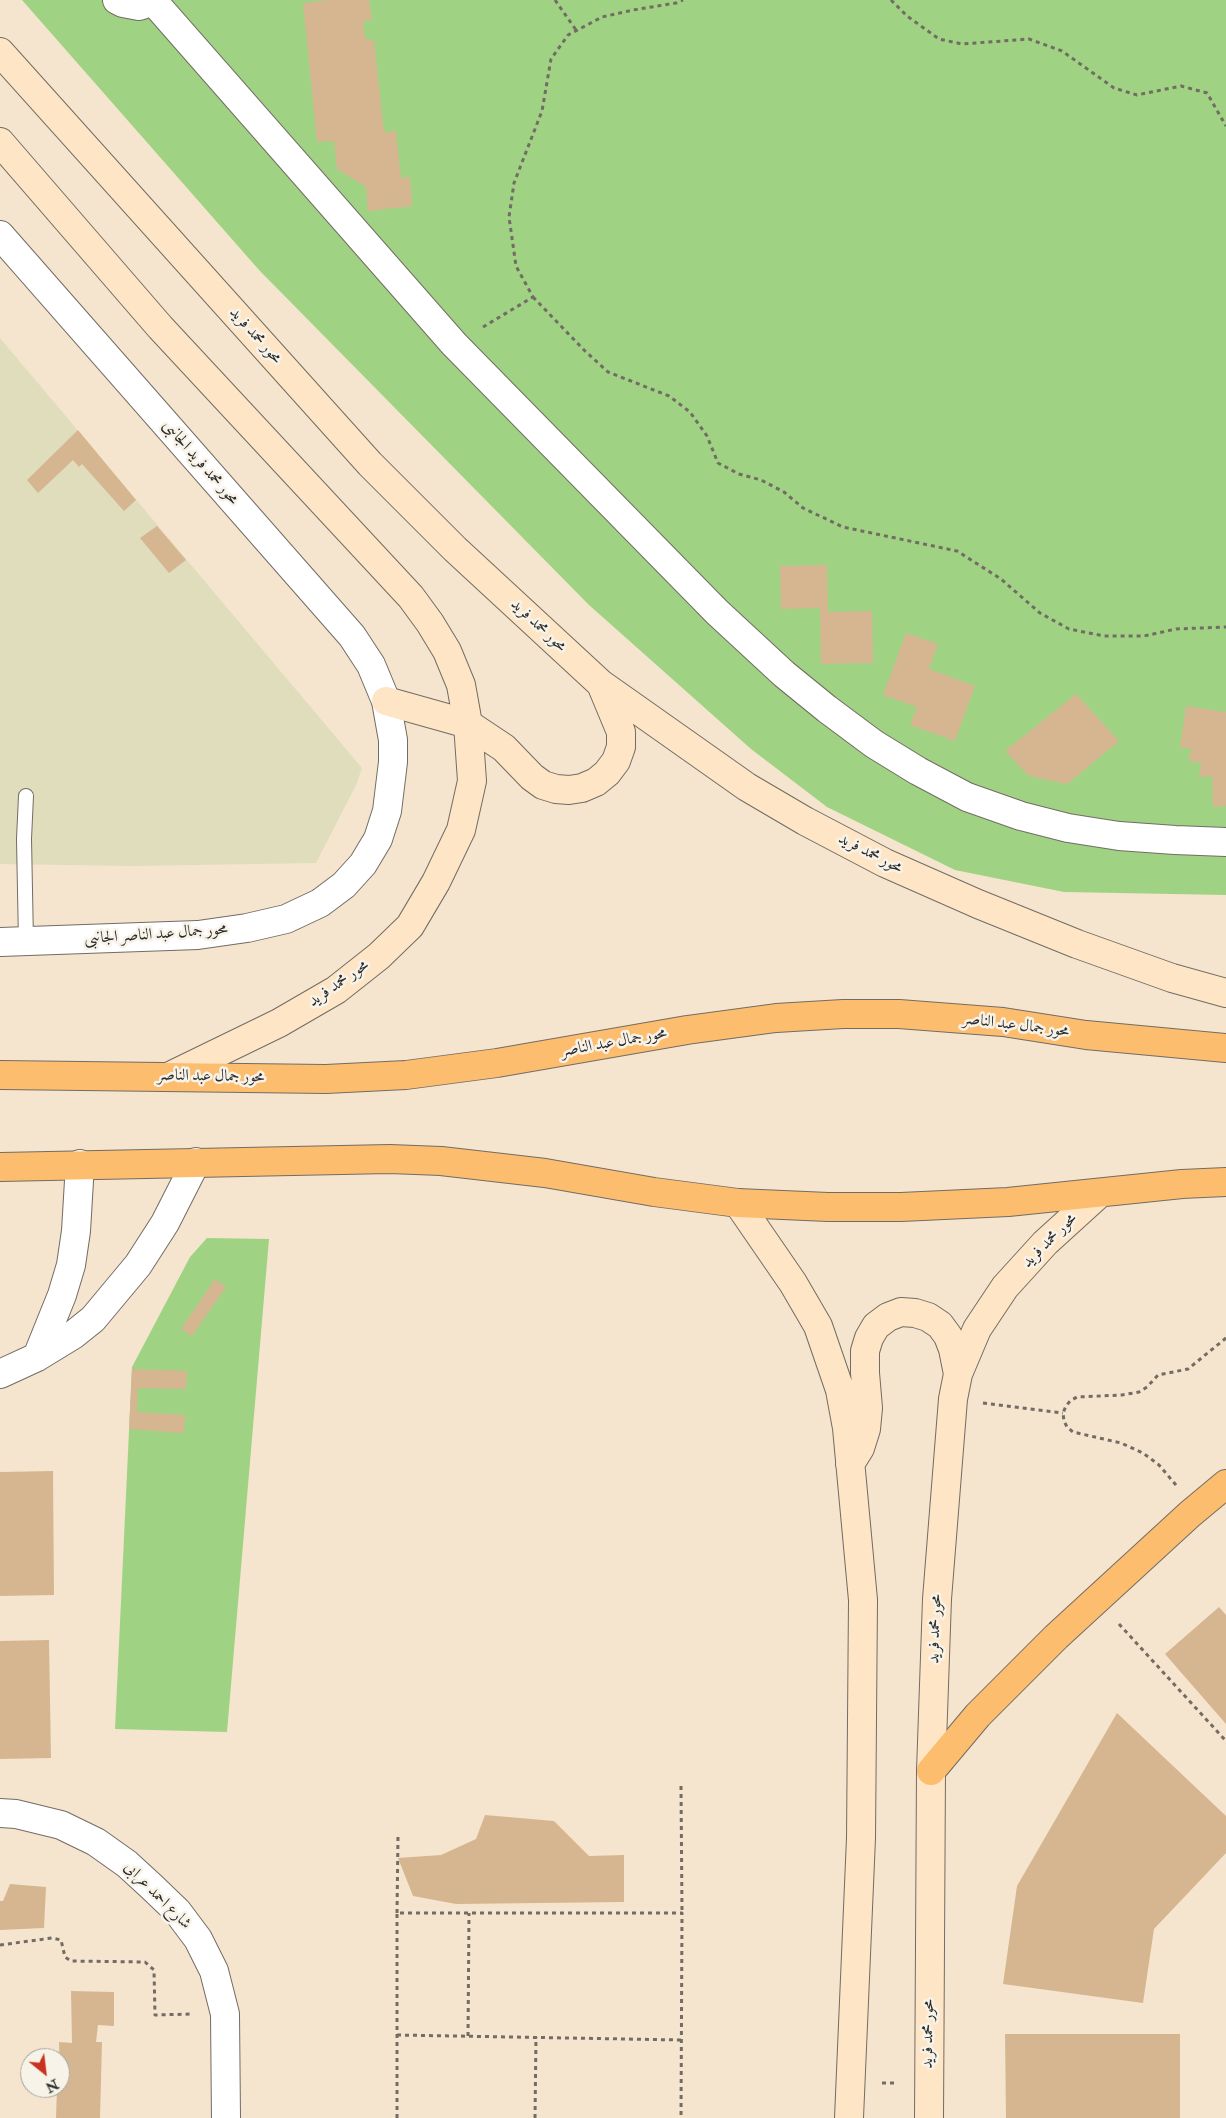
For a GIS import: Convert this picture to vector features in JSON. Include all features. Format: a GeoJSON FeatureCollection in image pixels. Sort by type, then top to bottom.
{"type":"FeatureCollection","features":[{"type":"Feature","properties":{"kind":"main road","name":"محور محمد فريد"},"geometry":{"type":"LineString","coordinates":[[0,52],[370,464],[455,549],[600,684],[747,787],[805,821],[885,863],[978,904],[1077,944],[1172,978],[1226,993]]}},
{"type":"Feature","properties":{"kind":"main road","name":"محور محمد فريد"},"geometry":{"type":"LineString","coordinates":[[0,142],[160,327],[411,598],[430,623],[447,651],[461,685],[468,724],[472,781],[460,830],[436,882],[410,926],[379,956],[336,990],[280,1023],[170,1076]]}},
{"type":"Feature","properties":{"kind":"main road"},"geometry":{"type":"LineString","coordinates":[[386,701],[468,724],[504,748],[532,777],[543,785],[556,790],[582,788],[596,782],[607,773],[616,761],[621,747],[620,732],[600,684]]}},
{"type":"Feature","properties":{"kind":"main road","name":"محور جمال عبد الناصر"},"geometry":{"type":"LineString","coordinates":[[0,1074],[326,1078],[406,1075],[497,1063],[687,1030],[758,1020],[843,1014],[899,1014],[1003,1022],[1086,1035],[1226,1048]]}},
{"type":"Feature","properties":{"kind":"main road"},"geometry":{"type":"LineString","coordinates":[[0,1167],[390,1159],[441,1161],[545,1173],[624,1188],[738,1202],[828,1207],[901,1207],[1008,1202],[1182,1184],[1226,1182]]}},
{"type":"Feature","properties":{"kind":"main road","name":"محور محمد فريد"},"geometry":{"type":"LineString","coordinates":[[929,2118],[931,1771],[937,1599],[955,1387],[977,1329],[1005,1287],[1045,1243],[1100,1193]]}},
{"type":"Feature","properties":{"kind":"main road"},"geometry":{"type":"LineString","coordinates":[[738,1202],[793,1283],[818,1326],[840,1390],[847,1428],[863,1600],[861,1838],[849,2118]]}},
{"type":"Feature","properties":{"kind":"main road"},"geometry":{"type":"LineString","coordinates":[[849,1465],[860,1448],[866,1429],[868,1408],[865,1351],[869,1338],[876,1326],[888,1317],[901,1312],[915,1312],[928,1316],[940,1324],[948,1336],[953,1349],[955,1387]]}},
{"type":"Feature","properties":{"kind":"main road"},"geometry":{"type":"LineString","coordinates":[[931,1771],[978,1715],[1056,1637],[1190,1514],[1226,1484]]}},
{"type":"Feature","properties":{"kind":"street"},"geometry":{"type":"LineString","coordinates":[[117,0],[139,6],[155,1],[454,344],[752,645],[827,709],[874,744],[918,771],[967,796],[1021,816],[1068,828],[1119,836],[1226,842]]}},
{"type":"Feature","properties":{"kind":"street","name":"محور محمد فريد الجانبى"},"geometry":{"type":"LineString","coordinates":[[0,235],[352,636],[371,666],[386,701]]}},
{"type":"Feature","properties":{"kind":"street","name":"محور جمال عبد الناصر الجانبى"},"geometry":{"type":"LineString","coordinates":[[13,942],[198,935],[248,928],[286,919],[320,903],[344,886],[364,864],[378,839],[387,812],[393,762],[393,740],[386,701]]}},
{"type":"Feature","properties":{"kind":"street"},"geometry":{"type":"LineString","coordinates":[[0,1374],[37,1357],[73,1335],[93,1319],[138,1265],[165,1223],[196,1162]]}},
{"type":"Feature","properties":{"kind":"street"},"geometry":{"type":"LineString","coordinates":[[37,1357],[62,1296],[71,1265],[76,1231],[80,1164]]}},
{"type":"Feature","properties":{"kind":"street","name":"شارع احمد عرابى"},"geometry":{"type":"LineString","coordinates":[[0,1813],[16,1814],[61,1825],[96,1842],[133,1870],[177,1912],[198,1939],[214,1971],[225,2014],[226,2118]]}},
{"type":"Feature","properties":{"kind":"lane"},"geometry":{"type":"LineString","coordinates":[[13,942],[24,839],[26,796]]}},
{"type":"Feature","properties":{"kind":"path"},"geometry":{"type":"LineString","coordinates":[[555,0],[576,30]]}},
{"type":"Feature","properties":{"kind":"path"},"geometry":{"type":"LineString","coordinates":[[683,0],[676,4],[633,10],[602,17],[568,35],[551,59],[542,111],[514,184],[509,217],[516,266],[533,297],[608,372],[669,396],[690,412],[707,436],[718,463],[739,474],[761,480],[784,492],[803,508],[843,527],[956,551],[1001,579],[1040,613],[1069,628],[1104,636],[1136,636],[1176,629],[1226,626]]}},
{"type":"Feature","properties":{"kind":"path"},"geometry":{"type":"LineString","coordinates":[[892,0],[907,16],[939,39],[962,44],[1029,39],[1062,51],[1114,88],[1137,95],[1181,86],[1206,93],[1226,126]]}},
{"type":"Feature","properties":{"kind":"path"},"geometry":{"type":"LineString","coordinates":[[454,344],[533,297]]}},
{"type":"Feature","properties":{"kind":"path"},"geometry":{"type":"LineString","coordinates":[[1190,1514],[1183,1496],[1172,1479],[1159,1465],[1142,1453],[1121,1443],[1073,1432],[1067,1427],[1063,1413],[1070,1401],[1076,1397],[1122,1395],[1139,1392],[1147,1387],[1158,1375],[1188,1368],[1226,1338]]}},
{"type":"Feature","properties":{"kind":"path"},"geometry":{"type":"LineString","coordinates":[[955,1387],[1063,1413]]}},
{"type":"Feature","properties":{"kind":"path"},"geometry":{"type":"LineString","coordinates":[[1096,1600],[1226,1741]]}},
{"type":"Feature","properties":{"kind":"path"},"geometry":{"type":"LineString","coordinates":[[681,1786],[681,2118]]}},
{"type":"Feature","properties":{"kind":"path"},"geometry":{"type":"LineString","coordinates":[[397,2118],[398,1836]]}},
{"type":"Feature","properties":{"kind":"path"},"geometry":{"type":"LineString","coordinates":[[397,1913],[682,1912]]}},
{"type":"Feature","properties":{"kind":"path"},"geometry":{"type":"LineString","coordinates":[[468,2036],[469,1913]]}},
{"type":"Feature","properties":{"kind":"path"},"geometry":{"type":"LineString","coordinates":[[0,1945],[52,1938],[62,1940],[65,1957],[71,1961],[145,1962],[154,1970],[155,2015],[225,2014]]}},
{"type":"Feature","properties":{"kind":"path"},"geometry":{"type":"LineString","coordinates":[[397,2035],[682,2040]]}},
{"type":"Feature","properties":{"kind":"path"},"geometry":{"type":"LineString","coordinates":[[535,2118],[536,2037]]}},
{"type":"Feature","properties":{"kind":"path"},"geometry":{"type":"LineString","coordinates":[[849,2084],[928,2082]]}},
{"type":"Feature","properties":{"kind":"shaded area"},"geometry":{"type":"Polygon","coordinates":[[[0,338],[362,768],[356,785],[316,863],[133,866],[0,864],[0,338]]]}},
{"type":"Feature","properties":{"kind":"green space"},"geometry":{"type":"Polygon","coordinates":[[[22,0],[1226,0],[1226,895],[1064,892],[955,870],[827,807],[751,749],[589,605],[259,270],[22,0]]]}},
{"type":"Feature","properties":{"kind":"green space"},"geometry":{"type":"Polygon","coordinates":[[[207,1238],[269,1239],[227,1732],[115,1729],[132,1367],[190,1257],[207,1238]]]}},
{"type":"Feature","properties":{"kind":"building"},"geometry":{"type":"Polygon","coordinates":[[[328,0],[369,0],[372,20],[363,21],[365,38],[374,41],[384,132],[396,131],[401,178],[410,177],[412,206],[368,211],[366,187],[337,169],[334,141],[317,142],[303,3],[328,0]]]}},
{"type":"Feature","properties":{"kind":"building"},"geometry":{"type":"Polygon","coordinates":[[[78,430],[136,500],[124,511],[82,464],[79,467],[73,460],[38,493],[27,480],[78,430]]]}},
{"type":"Feature","properties":{"kind":"building"},"geometry":{"type":"Polygon","coordinates":[[[157,526],[186,560],[169,573],[140,538],[157,526]]]}},
{"type":"Feature","properties":{"kind":"building"},"geometry":{"type":"Polygon","coordinates":[[[827,565],[828,612],[872,611],[873,663],[821,664],[820,608],[781,609],[780,566],[827,565]]]}},
{"type":"Feature","properties":{"kind":"building"},"geometry":{"type":"Polygon","coordinates":[[[906,633],[938,644],[929,669],[975,686],[955,741],[910,725],[917,707],[883,695],[906,633]]]}},
{"type":"Feature","properties":{"kind":"building"},"geometry":{"type":"Polygon","coordinates":[[[1076,694],[1119,741],[1067,784],[1029,776],[1005,751],[1076,694]]]}},
{"type":"Feature","properties":{"kind":"building"},"geometry":{"type":"Polygon","coordinates":[[[1186,706],[1226,712],[1226,806],[1213,807],[1212,776],[1199,777],[1201,763],[1189,761],[1191,748],[1180,748],[1186,706]]]}},
{"type":"Feature","properties":{"kind":"building"},"geometry":{"type":"Polygon","coordinates":[[[215,1279],[226,1287],[192,1336],[181,1329],[215,1279]]]}},
{"type":"Feature","properties":{"kind":"building"},"geometry":{"type":"Polygon","coordinates":[[[132,1369],[187,1371],[186,1389],[138,1388],[137,1412],[185,1415],[184,1433],[129,1429],[132,1369]]]}},
{"type":"Feature","properties":{"kind":"building"},"geometry":{"type":"Polygon","coordinates":[[[53,1471],[54,1595],[0,1596],[0,1472],[53,1471]]]}},
{"type":"Feature","properties":{"kind":"building"},"geometry":{"type":"Polygon","coordinates":[[[1219,1607],[1226,1615],[1226,1724],[1165,1654],[1219,1607]]]}},
{"type":"Feature","properties":{"kind":"building"},"geometry":{"type":"Polygon","coordinates":[[[49,1640],[51,1758],[0,1759],[0,1641],[49,1640]]]}},
{"type":"Feature","properties":{"kind":"building"},"geometry":{"type":"Polygon","coordinates":[[[1117,1713],[1226,1816],[1226,1853],[1154,1929],[1143,2003],[1003,1984],[1017,1886],[1117,1713]]]}},
{"type":"Feature","properties":{"kind":"building"},"geometry":{"type":"Polygon","coordinates":[[[485,1815],[554,1821],[589,1856],[624,1855],[624,1902],[456,1904],[413,1896],[398,1858],[441,1855],[476,1839],[485,1815]]]}},
{"type":"Feature","properties":{"kind":"building"},"geometry":{"type":"Polygon","coordinates":[[[10,1884],[46,1887],[44,1928],[0,1930],[0,1901],[3,1901],[10,1884]]]}},
{"type":"Feature","properties":{"kind":"building"},"geometry":{"type":"Polygon","coordinates":[[[71,1991],[114,1992],[114,2026],[98,2025],[96,2042],[102,2042],[100,2118],[56,2118],[57,2098],[70,2098],[70,2048],[59,2048],[59,2042],[72,2043],[71,1991]]]}},
{"type":"Feature","properties":{"kind":"building"},"geometry":{"type":"Polygon","coordinates":[[[1005,2034],[1180,2034],[1180,2118],[1006,2118],[1005,2034]]]}}]}
